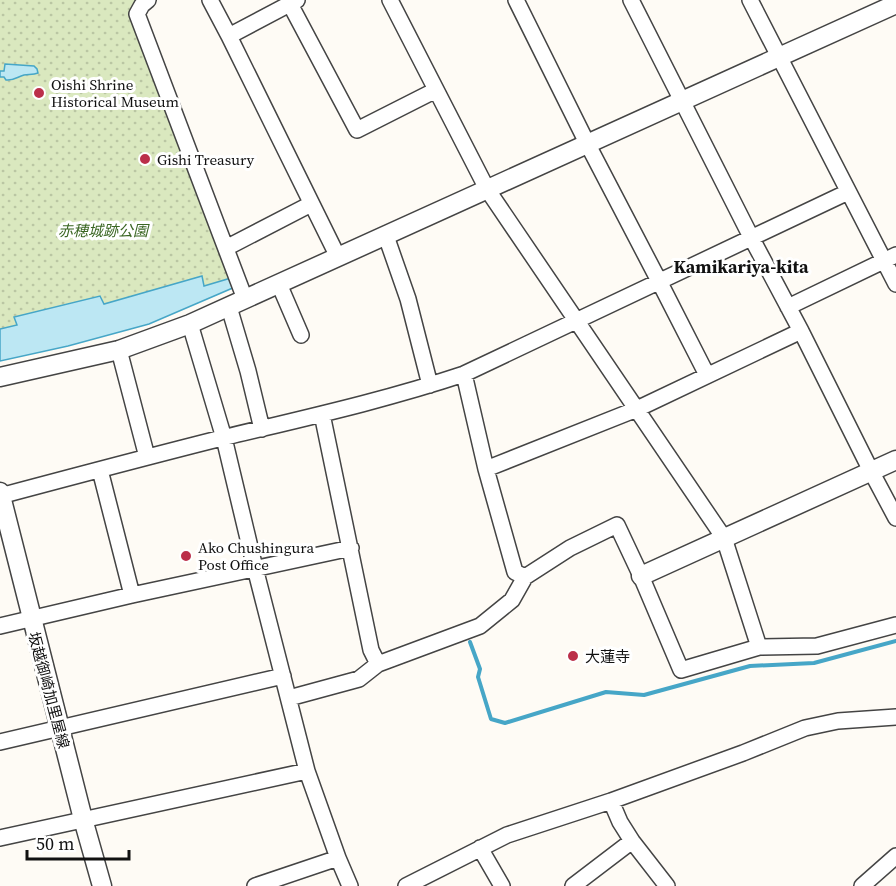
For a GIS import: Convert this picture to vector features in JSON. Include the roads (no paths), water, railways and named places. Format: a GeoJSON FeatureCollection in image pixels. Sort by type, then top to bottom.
{"type":"FeatureCollection","features":[{"type":"Feature","properties":{"kind":"street"},"geometry":{"type":"LineString","coordinates":[[148,0],[137,14],[226,248],[248,371],[262,429]]}},
{"type":"Feature","properties":{"kind":"street"},"geometry":{"type":"LineString","coordinates":[[210,0],[338,257]]}},
{"type":"Feature","properties":{"kind":"street"},"geometry":{"type":"LineString","coordinates":[[390,0],[487,189],[724,538],[759,647]]}},
{"type":"Feature","properties":{"kind":"street"},"geometry":{"type":"LineString","coordinates":[[516,0],[586,143],[707,375]]}},
{"type":"Feature","properties":{"kind":"street"},"geometry":{"type":"LineString","coordinates":[[631,0],[896,518]]}},
{"type":"Feature","properties":{"kind":"street"},"geometry":{"type":"LineString","coordinates":[[750,0],[848,192],[890,258],[896,284]]}},
{"type":"Feature","properties":{"kind":"street"},"geometry":{"type":"LineString","coordinates":[[229,36],[294,2],[357,130],[436,90]]}},
{"type":"Feature","properties":{"kind":"street"},"geometry":{"type":"LineString","coordinates":[[0,377],[118,350],[190,324],[778,57],[887,4]]}},
{"type":"Feature","properties":{"kind":"street"},"geometry":{"type":"LineString","coordinates":[[0,494],[322,414],[464,374],[848,192]]}},
{"type":"Feature","properties":{"kind":"street"},"geometry":{"type":"LineString","coordinates":[[226,248],[311,204]]}},
{"type":"Feature","properties":{"kind":"street"},"geometry":{"type":"LineString","coordinates":[[386,236],[408,299],[430,385]]}},
{"type":"Feature","properties":{"kind":"street"},"geometry":{"type":"LineString","coordinates":[[788,307],[890,258]]}},
{"type":"Feature","properties":{"kind":"street"},"geometry":{"type":"LineString","coordinates":[[279,284],[302,335]]}},
{"type":"Feature","properties":{"kind":"street"},"geometry":{"type":"LineString","coordinates":[[190,324],[224,438],[307,771],[350,886]]}},
{"type":"Feature","properties":{"kind":"street"},"geometry":{"type":"LineString","coordinates":[[486,469],[637,409],[801,331]]}},
{"type":"Feature","properties":{"kind":"street"},"geometry":{"type":"LineString","coordinates":[[118,350],[147,458]]}},
{"type":"Feature","properties":{"kind":"street"},"geometry":{"type":"LineString","coordinates":[[464,374],[486,469],[515,572],[525,577]]}},
{"type":"Feature","properties":{"kind":"street"},"geometry":{"type":"LineString","coordinates":[[322,414],[371,650],[378,664]]}},
{"type":"Feature","properties":{"kind":"street"},"geometry":{"type":"LineString","coordinates":[[641,576],[896,460]]}},
{"type":"Feature","properties":{"kind":"street"},"geometry":{"type":"LineString","coordinates":[[100,470],[132,595]]}},
{"type":"Feature","properties":{"kind":"street","name":"坂越御崎加里屋線"},"geometry":{"type":"LineString","coordinates":[[0,494],[102,886]]}},
{"type":"Feature","properties":{"kind":"street"},"geometry":{"type":"LineString","coordinates":[[289,698],[359,679],[378,664],[480,626],[512,600],[525,577],[570,548],[617,525],[681,670],[759,647],[818,646],[896,626]]}},
{"type":"Feature","properties":{"kind":"street"},"geometry":{"type":"LineString","coordinates":[[0,626],[351,548]]}},
{"type":"Feature","properties":{"kind":"street"},"geometry":{"type":"LineString","coordinates":[[0,742],[283,676]]}},
{"type":"Feature","properties":{"kind":"street"},"geometry":{"type":"LineString","coordinates":[[406,886],[507,835],[611,801],[805,728],[838,721],[896,717]]}},
{"type":"Feature","properties":{"kind":"street"},"geometry":{"type":"LineString","coordinates":[[0,838],[307,771]]}},
{"type":"Feature","properties":{"kind":"street"},"geometry":{"type":"LineString","coordinates":[[611,801],[632,841],[668,886]]}},
{"type":"Feature","properties":{"kind":"street"},"geometry":{"type":"LineString","coordinates":[[573,886],[632,841]]}},
{"type":"Feature","properties":{"kind":"street"},"geometry":{"type":"LineString","coordinates":[[480,848],[502,886]]}},
{"type":"Feature","properties":{"kind":"street"},"geometry":{"type":"LineString","coordinates":[[862,886],[896,856]]}},
{"type":"Feature","properties":{"kind":"street"},"geometry":{"type":"LineString","coordinates":[[255,886],[338,858]]}},
{"type":"Feature","properties":{"kind":"water"},"geometry":{"type":"Polygon","coordinates":[[[5,64],[34,66],[38,73],[6,80],[0,77],[0,71],[4,71],[5,64]]]}},
{"type":"Feature","properties":{"kind":"water"},"geometry":{"type":"Polygon","coordinates":[[[202,276],[204,286],[231,278],[235,287],[149,324],[68,346],[0,361],[0,329],[17,325],[14,317],[100,296],[104,304],[202,276]]]}},
{"type":"Feature","properties":{"kind":"waterway"},"geometry":{"type":"LineString","coordinates":[[470,642],[480,669],[478,677],[491,719],[505,723],[606,692],[644,695],[750,666],[814,663],[896,641]]}},
{"type":"Feature","properties":{"kind":"place","name":"Oishi Shrine Historical Museum"},"geometry":{"type":"Point","coordinates":[39,93]}},
{"type":"Feature","properties":{"kind":"place","name":"Gishi Treasury"},"geometry":{"type":"Point","coordinates":[145,159]}},
{"type":"Feature","properties":{"kind":"place","name":"Ako Chushingura Post Office"},"geometry":{"type":"Point","coordinates":[186,556]}},
{"type":"Feature","properties":{"kind":"place","name":"大蓮寺"},"geometry":{"type":"Point","coordinates":[573,656]}},
{"type":"Feature","properties":{"kind":"district","name":"Kamikariya-kita"},"geometry":{"type":"Point","coordinates":[741,266]}},
{"type":"Feature","properties":{"kind":"park label","name":"赤穂城跡公園"},"geometry":{"type":"Point","coordinates":[103,230]}}]}
